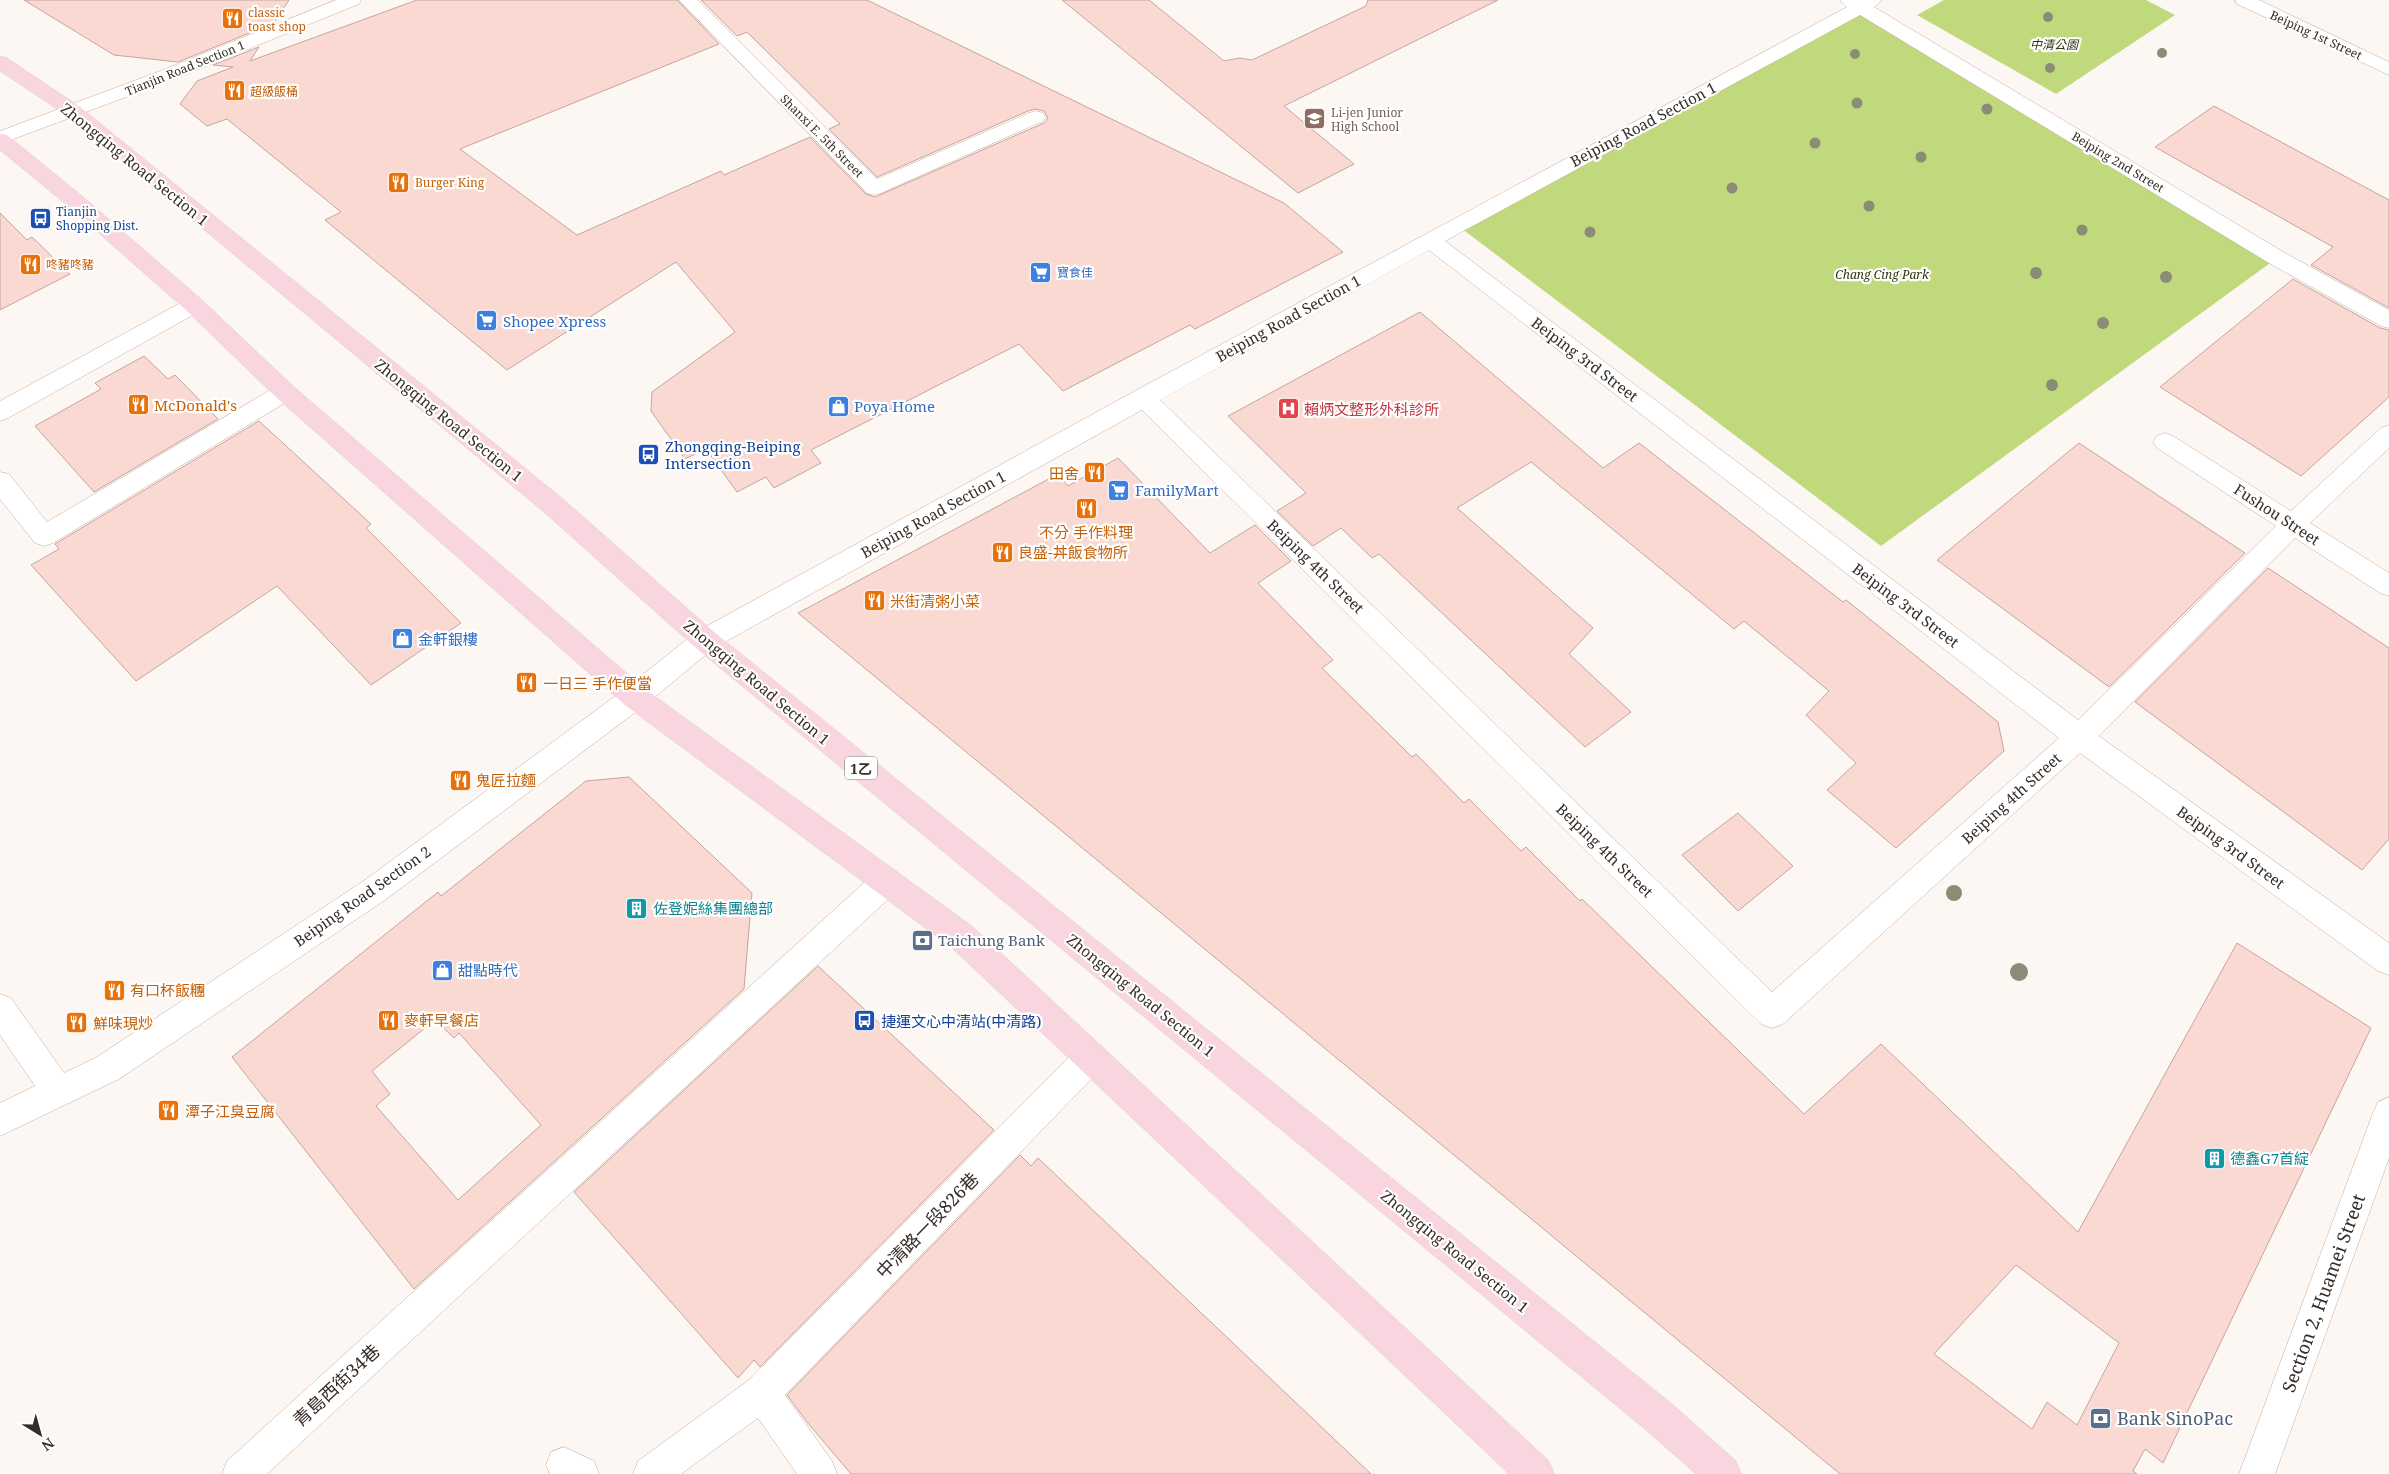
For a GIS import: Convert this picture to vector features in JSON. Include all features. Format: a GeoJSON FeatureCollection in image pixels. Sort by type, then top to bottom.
{"type":"FeatureCollection","features":[{"type":"Feature","properties":{"kind":"main road","name":"Zhongqing Road Section 1"},"geometry":{"type":"LineString","coordinates":[[0,62],[73,111],[554,506],[705,640],[1644,1404],[1723,1474]]}},
{"type":"Feature","properties":{"kind":"main road"},"geometry":{"type":"LineString","coordinates":[[0,139],[75,201],[194,305],[285,392],[635,697],[962,937],[1536,1474]]}},
{"type":"Feature","properties":{"kind":"street","name":"Shanxi E. 5th Street"},"geometry":{"type":"LineString","coordinates":[[688,0],[874,188],[1036,117]]}},
{"type":"Feature","properties":{"kind":"street","name":"Beiping 1st Street"},"geometry":{"type":"LineString","coordinates":[[2244,0],[2389,69]]}},
{"type":"Feature","properties":{"kind":"street","name":"Tianjin Road Section 1"},"geometry":{"type":"LineString","coordinates":[[0,139],[170,74],[346,1]]}},
{"type":"Feature","properties":{"kind":"street","name":"Beiping Road Section 1"},"geometry":{"type":"LineString","coordinates":[[705,640],[1861,2]]}},
{"type":"Feature","properties":{"kind":"street","name":"Beiping 2nd Street"},"geometry":{"type":"LineString","coordinates":[[1861,2],[2278,258],[2389,320]]}},
{"type":"Feature","properties":{"kind":"street","name":"Beiping 3rd Street"},"geometry":{"type":"LineString","coordinates":[[1430,240],[2079,737],[2389,961]]}},
{"type":"Feature","properties":{"kind":"street"},"geometry":{"type":"LineString","coordinates":[[0,412],[194,305]]}},
{"type":"Feature","properties":{"kind":"street"},"geometry":{"type":"LineString","coordinates":[[0,481],[44,536],[285,392]]}},
{"type":"Feature","properties":{"kind":"street","name":"Beiping 4th Street"},"geometry":{"type":"LineString","coordinates":[[1144,397],[1772,1013],[2079,737]]}},
{"type":"Feature","properties":{"kind":"street"},"geometry":{"type":"LineString","coordinates":[[2079,737],[2292,525],[2389,434]]}},
{"type":"Feature","properties":{"kind":"street","name":"Fushou Street"},"geometry":{"type":"LineString","coordinates":[[2165,442],[2389,586]]}},
{"type":"Feature","properties":{"kind":"street","name":"Beiping Road Section 2"},"geometry":{"type":"LineString","coordinates":[[0,1120],[108,1068],[375,890],[635,697],[705,640]]}},
{"type":"Feature","properties":{"kind":"street","name":"青島西街34巷"},"geometry":{"type":"LineString","coordinates":[[240,1474],[887,881]]}},
{"type":"Feature","properties":{"kind":"street"},"geometry":{"type":"LineString","coordinates":[[0,1008],[59,1093]]}},
{"type":"Feature","properties":{"kind":"street","name":"中清路一段826巷"},"geometry":{"type":"LineString","coordinates":[[651,1474],[762,1393],[1091,1057]]}},
{"type":"Feature","properties":{"kind":"street","name":"Section 2, Huamei Street"},"geometry":{"type":"LineString","coordinates":[[2258,1474],[2389,1113]]}},
{"type":"Feature","properties":{"kind":"street"},"geometry":{"type":"LineString","coordinates":[[762,1393],[819,1474]]}},
{"type":"Feature","properties":{"kind":"green space","name":"中清公園"},"geometry":{"type":"Polygon","coordinates":[[[1944,0],[2146,0],[2175,15],[2056,94],[1917,15],[1944,0]]]}},
{"type":"Feature","properties":{"kind":"green space","name":"Chang Cing Park"},"geometry":{"type":"Polygon","coordinates":[[[1861,7],[2277,258],[1881,546],[1457,225],[1861,7]]]}},
{"type":"Feature","properties":{"kind":"building"},"geometry":{"type":"Polygon","coordinates":[[[24,0],[289,0],[274,23],[178,62],[114,55],[24,0]]]}},
{"type":"Feature","properties":{"kind":"building"},"geometry":{"type":"Polygon","coordinates":[[[417,0],[677,0],[719,44],[460,149],[577,235],[721,171],[724,175],[810,137],[866,194],[875,197],[1044,123],[1048,118],[1044,111],[1035,109],[1028,111],[877,177],[829,129],[840,124],[747,32],[737,36],[701,0],[867,0],[1284,203],[1343,252],[1195,329],[1190,325],[1063,391],[1019,344],[811,450],[821,463],[774,488],[766,477],[737,492],[706,449],[685,459],[651,411],[652,392],[735,332],[676,262],[507,370],[325,220],[341,212],[227,119],[207,126],[180,104],[197,81],[233,67],[213,65],[259,47],[250,61],[417,0]]]}},
{"type":"Feature","properties":{"kind":"building"},"geometry":{"type":"Polygon","coordinates":[[[1062,0],[1149,0],[1224,61],[1239,58],[1252,60],[1366,6],[1368,0],[1498,0],[1284,106],[1354,164],[1298,193],[1062,0]]]}},
{"type":"Feature","properties":{"kind":"building"},"geometry":{"type":"Polygon","coordinates":[[[2214,106],[2389,200],[2389,308],[2311,265],[2333,247],[2155,147],[2214,106]]]}},
{"type":"Feature","properties":{"kind":"building","name":"咚豬咚豬"},"geometry":{"type":"Polygon","coordinates":[[[0,213],[27,240],[32,237],[70,274],[0,310],[0,213]]]}},
{"type":"Feature","properties":{"kind":"building"},"geometry":{"type":"Polygon","coordinates":[[[2293,279],[2380,328],[2389,330],[2389,397],[2301,476],[2160,387],[2293,279]]]}},
{"type":"Feature","properties":{"kind":"building"},"geometry":{"type":"Polygon","coordinates":[[[1420,312],[1603,468],[1639,443],[1843,602],[1846,600],[1998,722],[2004,751],[1896,848],[1827,790],[1856,763],[1806,715],[1829,691],[1744,621],[1734,629],[1531,462],[1457,508],[1593,628],[1569,654],[1631,712],[1585,747],[1379,554],[1372,558],[1341,528],[1313,546],[1277,511],[1306,493],[1228,416],[1420,312]]]}},
{"type":"Feature","properties":{"kind":"building","name":"McDonald's"},"geometry":{"type":"Polygon","coordinates":[[[144,356],[168,379],[175,375],[218,419],[94,492],[35,426],[101,389],[95,383],[144,356]]]}},
{"type":"Feature","properties":{"kind":"building"},"geometry":{"type":"Polygon","coordinates":[[[259,421],[371,524],[366,528],[461,623],[371,685],[277,586],[136,681],[31,565],[59,549],[55,544],[259,421]]]}},
{"type":"Feature","properties":{"kind":"building"},"geometry":{"type":"Polygon","coordinates":[[[2079,443],[2245,553],[2109,687],[1937,560],[2079,443]]]}},
{"type":"Feature","properties":{"kind":"building"},"geometry":{"type":"Polygon","coordinates":[[[1118,458],[1210,553],[1255,525],[1291,561],[1258,583],[1333,660],[1322,668],[1412,757],[1416,754],[1464,803],[1469,799],[1521,851],[1526,847],[1580,901],[1582,899],[1804,1114],[1881,1044],[2078,1232],[2237,943],[2371,1028],[2163,1463],[2145,1449],[2133,1471],[2137,1474],[1840,1474],[798,613],[1058,474],[1068,486],[1118,458]],[[2016,1265],[1934,1354],[2032,1429],[2047,1402],[2077,1425],[2119,1343],[2016,1265]]]}},
{"type":"Feature","properties":{"kind":"building"},"geometry":{"type":"Polygon","coordinates":[[[2268,568],[2389,648],[2389,839],[2362,870],[2135,702],[2268,568]]]}},
{"type":"Feature","properties":{"kind":"building"},"geometry":{"type":"Polygon","coordinates":[[[629,777],[752,893],[744,989],[414,1289],[232,1057],[438,892],[441,896],[586,781],[629,777]],[[435,1020],[372,1071],[390,1094],[376,1106],[458,1200],[541,1125],[459,1033],[454,1038],[435,1020]]]}},
{"type":"Feature","properties":{"kind":"building"},"geometry":{"type":"Polygon","coordinates":[[[1738,813],[1793,866],[1738,911],[1682,855],[1738,813]]]}},
{"type":"Feature","properties":{"kind":"building"},"geometry":{"type":"Polygon","coordinates":[[[818,966],[994,1130],[760,1367],[754,1360],[738,1378],[574,1192],[818,966]]]}},
{"type":"Feature","properties":{"kind":"building"},"geometry":{"type":"Polygon","coordinates":[[[1020,1155],[1031,1166],[1038,1158],[1371,1474],[851,1474],[787,1395],[1020,1155]]]}},
{"type":"Feature","properties":{"kind":"place","name":"classic toast shop"},"geometry":{"type":"Point","coordinates":[232,19]}},
{"type":"Feature","properties":{"kind":"place","name":"超級飯桶"},"geometry":{"type":"Point","coordinates":[234,91]}},
{"type":"Feature","properties":{"kind":"place","name":"Li-jen Junior High School"},"geometry":{"type":"Point","coordinates":[1315,119]}},
{"type":"Feature","properties":{"kind":"place","name":"Burger King"},"geometry":{"type":"Point","coordinates":[399,182]}},
{"type":"Feature","properties":{"kind":"place","name":"Tianjin Shopping Dist."},"geometry":{"type":"Point","coordinates":[40,218]}},
{"type":"Feature","properties":{"kind":"place","name":"咚豬咚豬"},"geometry":{"type":"Point","coordinates":[30,264]}},
{"type":"Feature","properties":{"kind":"place","name":"寶食佳"},"geometry":{"type":"Point","coordinates":[1041,272]}},
{"type":"Feature","properties":{"kind":"place","name":"Shopee Xpress"},"geometry":{"type":"Point","coordinates":[487,321]}},
{"type":"Feature","properties":{"kind":"place","name":"McDonald's"},"geometry":{"type":"Point","coordinates":[138,405]}},
{"type":"Feature","properties":{"kind":"place","name":"Poya Home"},"geometry":{"type":"Point","coordinates":[838,406]}},
{"type":"Feature","properties":{"kind":"place","name":"賴炳文整形外科診所"},"geometry":{"type":"Point","coordinates":[1288,409]}},
{"type":"Feature","properties":{"kind":"place","name":"Zhongqing-Beiping Intersection"},"geometry":{"type":"Point","coordinates":[649,455]}},
{"type":"Feature","properties":{"kind":"place","name":"田舍"},"geometry":{"type":"Point","coordinates":[1095,473]}},
{"type":"Feature","properties":{"kind":"place","name":"FamilyMart"},"geometry":{"type":"Point","coordinates":[1119,490]}},
{"type":"Feature","properties":{"kind":"place","name":"不分 手作料理"},"geometry":{"type":"Point","coordinates":[1086,509]}},
{"type":"Feature","properties":{"kind":"place","name":"良盛-丼飯食物所"},"geometry":{"type":"Point","coordinates":[1002,552]}},
{"type":"Feature","properties":{"kind":"place","name":"米街清粥小菜"},"geometry":{"type":"Point","coordinates":[874,601]}},
{"type":"Feature","properties":{"kind":"place","name":"金軒銀樓"},"geometry":{"type":"Point","coordinates":[402,639]}},
{"type":"Feature","properties":{"kind":"place","name":"一日三 手作便當"},"geometry":{"type":"Point","coordinates":[527,683]}},
{"type":"Feature","properties":{"kind":"place","name":"鬼匠拉麵"},"geometry":{"type":"Point","coordinates":[460,780]}},
{"type":"Feature","properties":{"kind":"place","name":"佐登妮絲集團總部"},"geometry":{"type":"Point","coordinates":[637,908]}},
{"type":"Feature","properties":{"kind":"place","name":"Taichung Bank"},"geometry":{"type":"Point","coordinates":[922,940]}},
{"type":"Feature","properties":{"kind":"place","name":"甜點時代"},"geometry":{"type":"Point","coordinates":[442,970]}},
{"type":"Feature","properties":{"kind":"place","name":"有口杯飯糰"},"geometry":{"type":"Point","coordinates":[114,990]}},
{"type":"Feature","properties":{"kind":"place","name":"麥軒早餐店"},"geometry":{"type":"Point","coordinates":[388,1020]}},
{"type":"Feature","properties":{"kind":"place","name":"捷運文心中清站(中清路)"},"geometry":{"type":"Point","coordinates":[865,1021]}},
{"type":"Feature","properties":{"kind":"place","name":"鮮味現炒"},"geometry":{"type":"Point","coordinates":[77,1023]}},
{"type":"Feature","properties":{"kind":"place","name":"潭子江臭豆腐"},"geometry":{"type":"Point","coordinates":[169,1111]}},
{"type":"Feature","properties":{"kind":"place","name":"德鑫G7首綻"},"geometry":{"type":"Point","coordinates":[2214,1158]}},
{"type":"Feature","properties":{"kind":"place","name":"Bank SinoPac"},"geometry":{"type":"Point","coordinates":[2101,1418]}}]}
